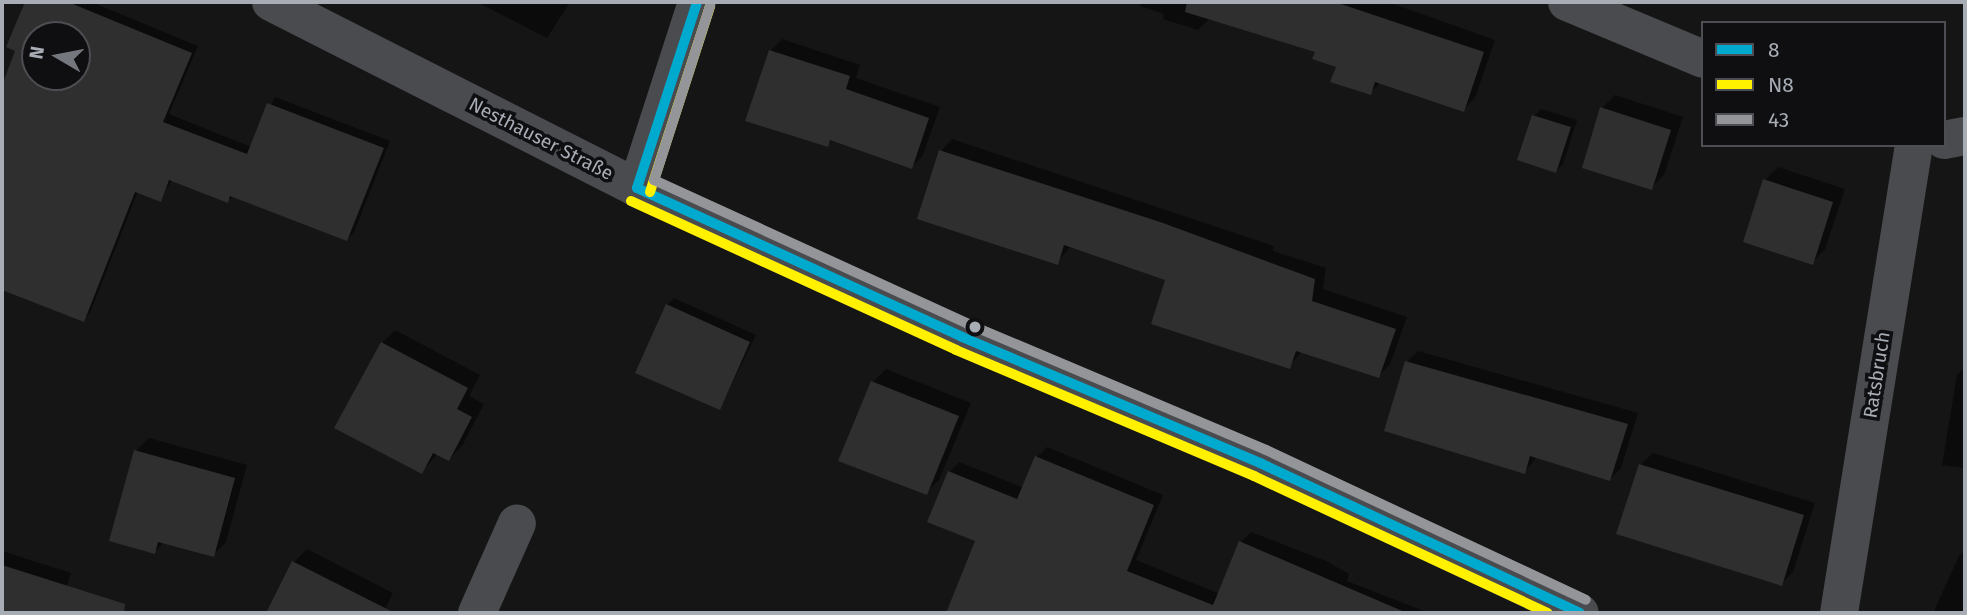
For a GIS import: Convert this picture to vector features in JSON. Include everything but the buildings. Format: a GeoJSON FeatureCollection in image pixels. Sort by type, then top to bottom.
{"type":"FeatureCollection","features":[{"type":"Feature","properties":{"kind":"street","name":"Nesthauser Straße"},"geometry":{"type":"LineString","coordinates":[[271,2],[637,187],[962,337],[1260,463],[1580,613]]}},
{"type":"Feature","properties":{"kind":"street"},"geometry":{"type":"LineString","coordinates":[[637,187],[697,2]]}},
{"type":"Feature","properties":{"kind":"street"},"geometry":{"type":"LineString","coordinates":[[1567,2],[1701,58]]}},
{"type":"Feature","properties":{"kind":"street","name":"Ratsbruch"},"geometry":{"type":"LineString","coordinates":[[1946,140],[1965,136]]}},
{"type":"Feature","properties":{"kind":"street","name":"Ratsbruch"},"geometry":{"type":"LineString","coordinates":[[1839,613],[1923,147]]}},
{"type":"Feature","properties":{"kind":"street"},"geometry":{"type":"LineString","coordinates":[[477,613],[517,523]]}},
{"type":"Feature","properties":{"kind":"transit line","name":"8"},"geometry":{"type":"LineString","coordinates":[[637,188],[697,2]]}},
{"type":"Feature","properties":{"kind":"transit line","name":"N8"},"geometry":{"type":"LineString","coordinates":[[650,192],[710,6]]}},
{"type":"Feature","properties":{"kind":"transit line","name":"43"},"geometry":{"type":"LineString","coordinates":[[710,6],[654,180],[968,324],[1266,450],[1586,600]]}},
{"type":"Feature","properties":{"kind":"transit line","name":"8"},"geometry":{"type":"LineString","coordinates":[[637,188],[962,337],[1260,463],[1580,613]]}},
{"type":"Feature","properties":{"kind":"transit line","name":"N8"},"geometry":{"type":"LineString","coordinates":[[631,201],[956,350],[1254,476],[1548,613]]}}]}
